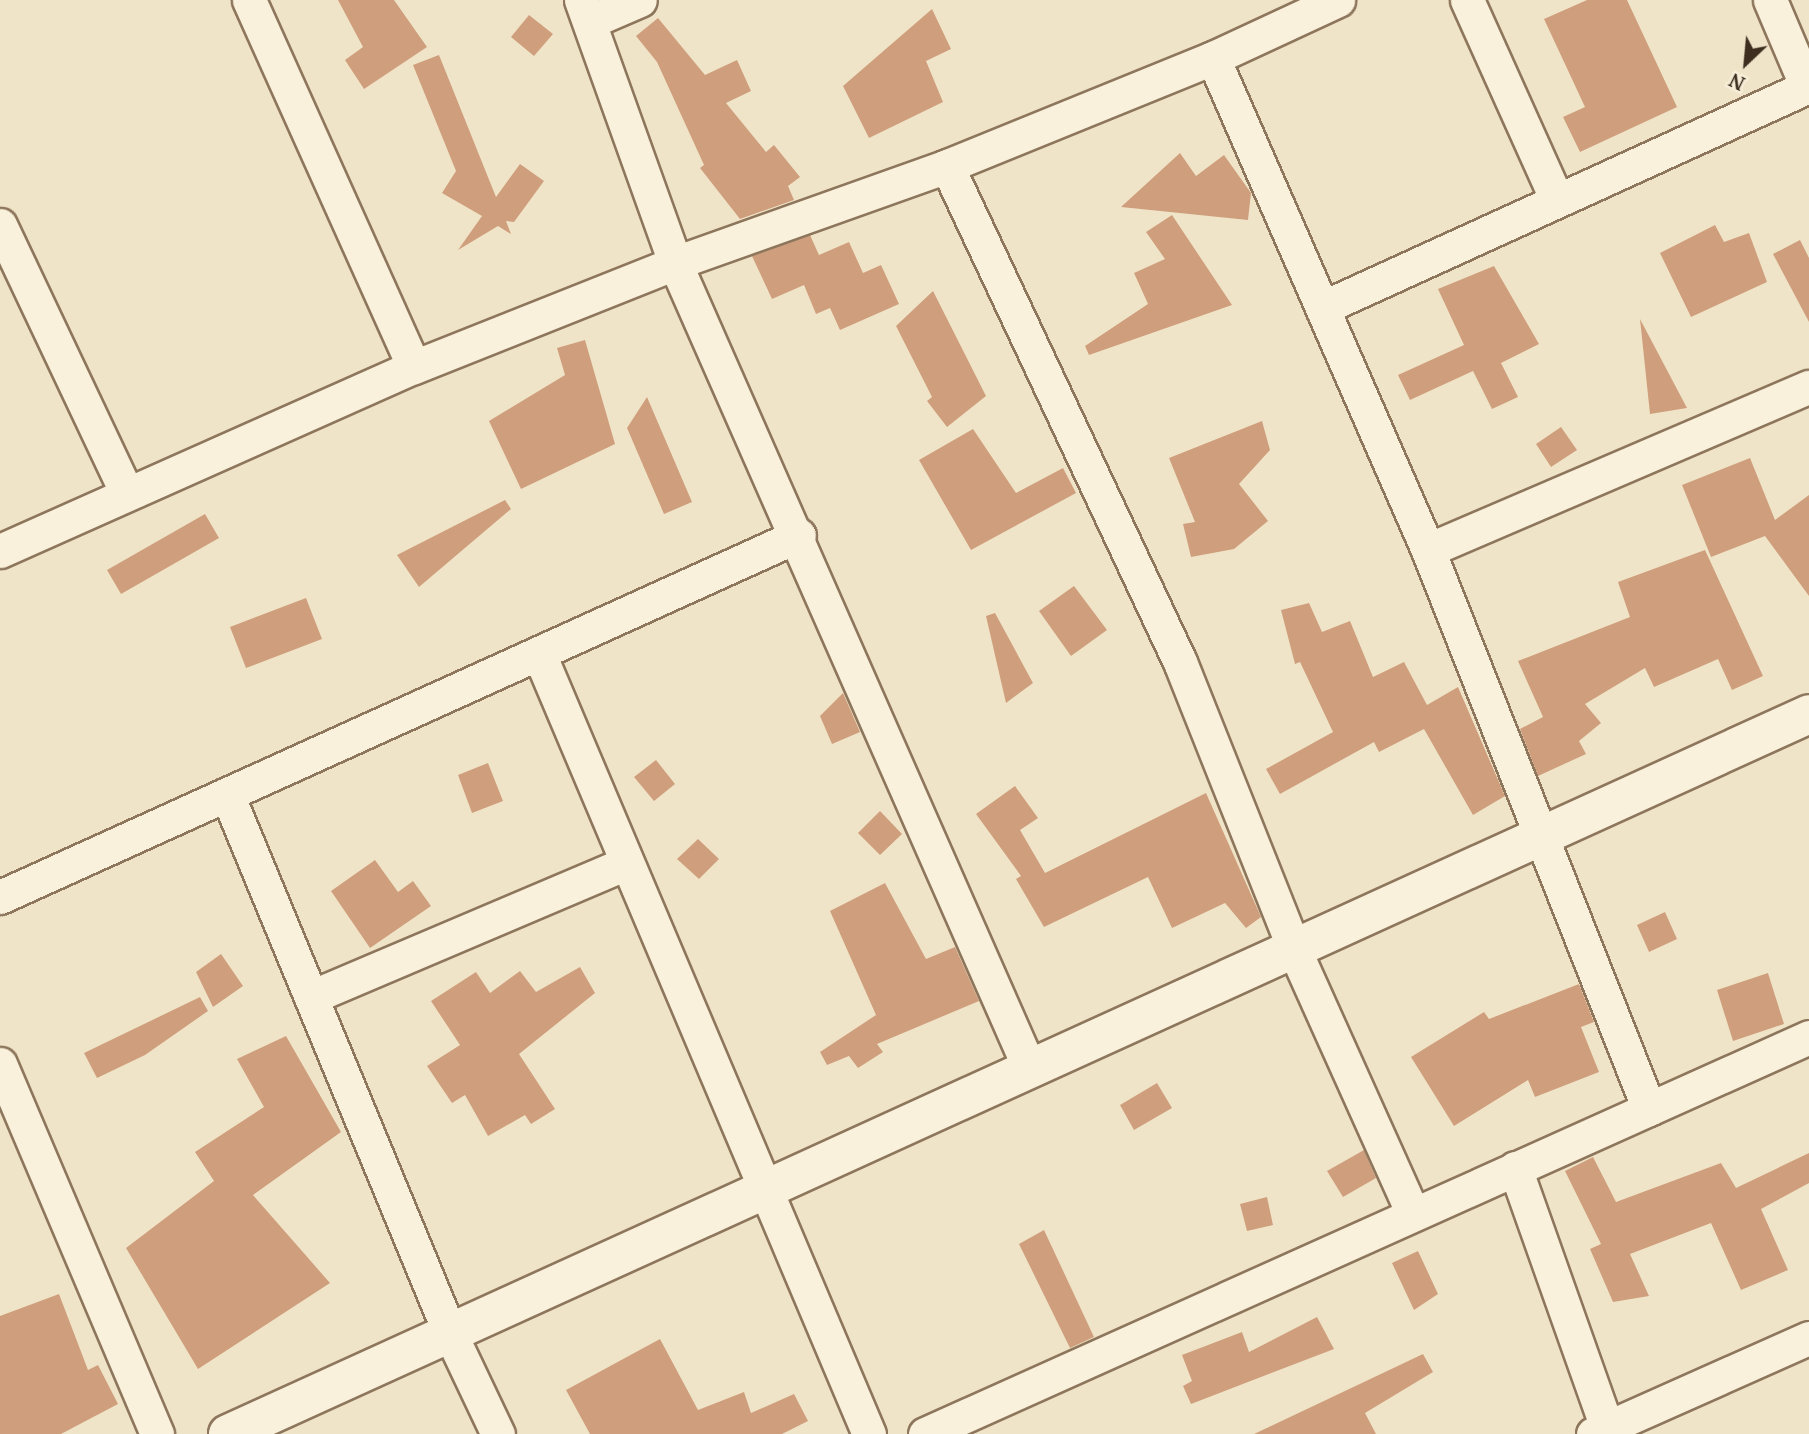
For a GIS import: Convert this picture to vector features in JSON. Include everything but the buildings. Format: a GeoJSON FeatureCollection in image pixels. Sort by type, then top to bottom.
{"type":"FeatureCollection","features":[{"type":"Feature","properties":{"kind":"main road"},"geometry":{"type":"LineString","coordinates":[[228,1434],[1028,1065],[1542,840],[1809,714]]}},
{"type":"Feature","properties":{"kind":"street"},"geometry":{"type":"LineString","coordinates":[[249,0],[414,367]]}},
{"type":"Feature","properties":{"kind":"street"},"geometry":{"type":"LineString","coordinates":[[640,0],[586,10],[675,263],[799,534],[1028,1065]]}},
{"type":"Feature","properties":{"kind":"street"},"geometry":{"type":"LineString","coordinates":[[0,551],[125,490],[414,367],[675,263],[947,166],[1213,58],[1338,0]]}},
{"type":"Feature","properties":{"kind":"street"},"geometry":{"type":"LineString","coordinates":[[1466,0],[1557,200]]}},
{"type":"Feature","properties":{"kind":"street"},"geometry":{"type":"LineString","coordinates":[[1322,309],[1808,86],[1770,0]]}},
{"type":"Feature","properties":{"kind":"street"},"geometry":{"type":"LineString","coordinates":[[1213,58],[1428,550],[1649,1109]]}},
{"type":"Feature","properties":{"kind":"street"},"geometry":{"type":"LineString","coordinates":[[947,166],[1180,662],[1294,949],[1412,1211]]}},
{"type":"Feature","properties":{"kind":"street"},"geometry":{"type":"LineString","coordinates":[[0,225],[125,490]]}},
{"type":"Feature","properties":{"kind":"street"},"geometry":{"type":"LineString","coordinates":[[1428,550],[1809,387]]}},
{"type":"Feature","properties":{"kind":"street"},"geometry":{"type":"LineString","coordinates":[[0,898],[540,656],[799,534]]}},
{"type":"Feature","properties":{"kind":"street"},"geometry":{"type":"LineString","coordinates":[[540,656],[761,1189],[869,1434]]}},
{"type":"Feature","properties":{"kind":"street"},"geometry":{"type":"LineString","coordinates":[[227,794],[449,1331],[498,1434]]}},
{"type":"Feature","properties":{"kind":"street"},"geometry":{"type":"LineString","coordinates":[[311,997],[626,863]]}},
{"type":"Feature","properties":{"kind":"street"},"geometry":{"type":"LineString","coordinates":[[925,1434],[1412,1211],[1809,1037]]}},
{"type":"Feature","properties":{"kind":"street"},"geometry":{"type":"LineString","coordinates":[[0,1065],[158,1434]]}},
{"type":"Feature","properties":{"kind":"street"},"geometry":{"type":"LineString","coordinates":[[1515,1168],[1603,1432],[1809,1338]]}}]}
